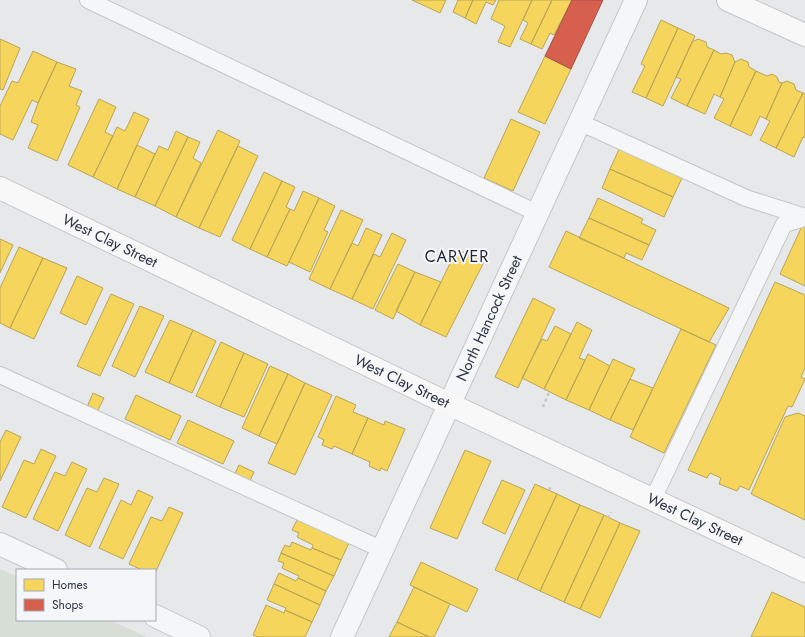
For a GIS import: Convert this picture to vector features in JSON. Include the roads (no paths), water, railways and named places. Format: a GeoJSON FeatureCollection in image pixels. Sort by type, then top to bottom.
{"type":"FeatureCollection","features":[{"type":"Feature","properties":{"kind":"street","name":"North Hancock Street"},"geometry":{"type":"LineString","coordinates":[[342,637],[636,0]]}},
{"type":"Feature","properties":{"kind":"street"},"geometry":{"type":"LineString","coordinates":[[728,0],[805,35]]}},
{"type":"Feature","properties":{"kind":"street","name":"West Clay Street"},"geometry":{"type":"LineString","coordinates":[[0,188],[449,404],[805,571]]}},
{"type":"Feature","properties":{"kind":"street"},"geometry":{"type":"LineString","coordinates":[[0,544],[54,569]]}},
{"type":"Feature","properties":{"kind":"street"},"geometry":{"type":"LineString","coordinates":[[156,616],[199,637]]}},
{"type":"Feature","properties":{"kind":"lane"},"geometry":{"type":"LineString","coordinates":[[88,0],[537,213]]}},
{"type":"Feature","properties":{"kind":"lane"},"geometry":{"type":"LineString","coordinates":[[579,122],[746,198],[805,217]]}},
{"type":"Feature","properties":{"kind":"lane"},"geometry":{"type":"LineString","coordinates":[[653,499],[784,224],[805,217]]}},
{"type":"Feature","properties":{"kind":"lane"},"geometry":{"type":"LineString","coordinates":[[0,375],[383,550]]}},
{"type":"Feature","properties":{"kind":"district","name":"CARVER"},"geometry":{"type":"Point","coordinates":[457,256]}}]}
